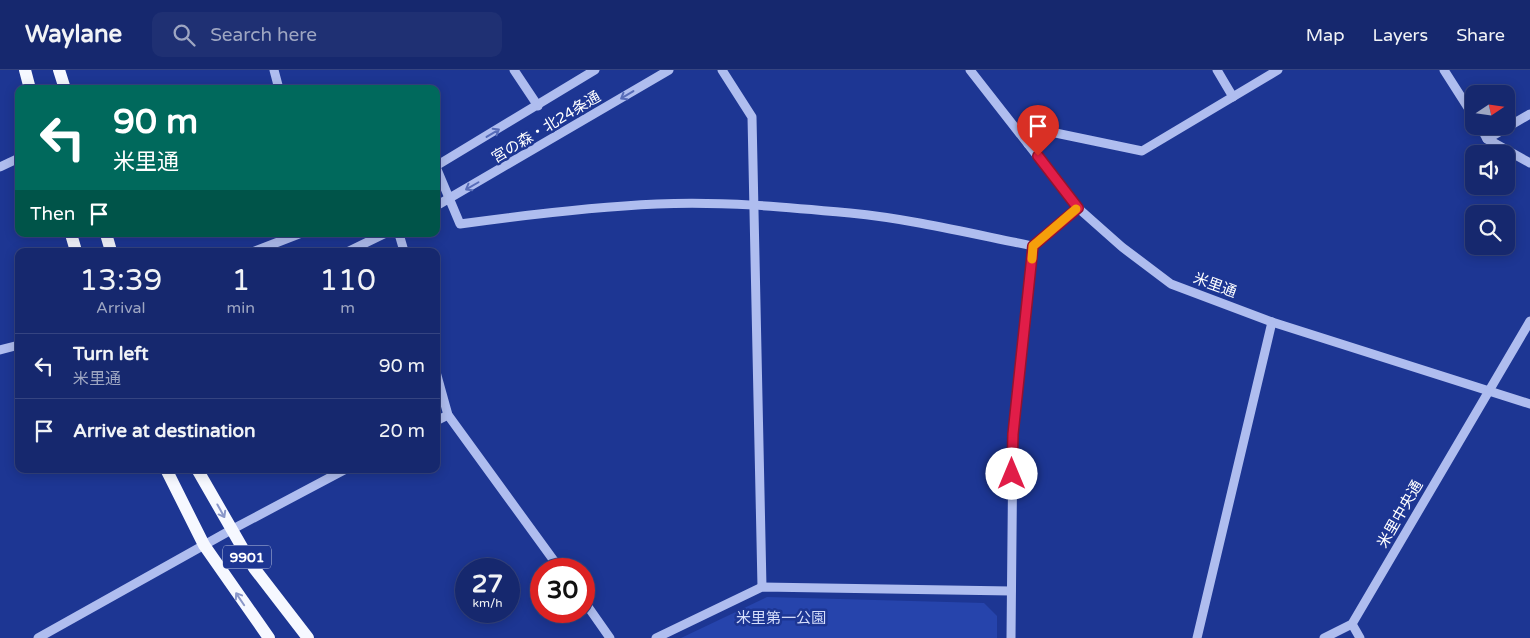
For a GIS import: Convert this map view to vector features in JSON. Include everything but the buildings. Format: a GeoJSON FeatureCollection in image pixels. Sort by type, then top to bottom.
{"type":"FeatureCollection","features":[{"type":"Feature","properties":{"kind":"main road"},"geometry":{"type":"LineString","coordinates":[[25,70],[29,85]]}},
{"type":"Feature","properties":{"kind":"main road"},"geometry":{"type":"LineString","coordinates":[[60,70],[64,85]]}},
{"type":"Feature","properties":{"kind":"main road","name":"9901"},"geometry":{"type":"LineString","coordinates":[[168,473],[204,545],[269,638]]}},
{"type":"Feature","properties":{"kind":"main road","name":"9901"},"geometry":{"type":"LineString","coordinates":[[199,473],[254,568],[308,638]]}},
{"type":"Feature","properties":{"kind":"street"},"geometry":{"type":"LineString","coordinates":[[274,70],[278,85]]}},
{"type":"Feature","properties":{"kind":"street"},"geometry":{"type":"LineString","coordinates":[[514,70],[538,106]]}},
{"type":"Feature","properties":{"kind":"street","name":"宮の森・北24条通"},"geometry":{"type":"LineString","coordinates":[[440,165],[596,70]]}},
{"type":"Feature","properties":{"kind":"street","name":"宮の森・北24条通"},"geometry":{"type":"LineString","coordinates":[[440,204],[669,70]]}},
{"type":"Feature","properties":{"kind":"street"},"geometry":{"type":"LineString","coordinates":[[722,70],[752,117],[752,205],[762,586]]}},
{"type":"Feature","properties":{"kind":"street","name":"米里通"},"geometry":{"type":"LineString","coordinates":[[970,70],[1078,208],[1122,247],[1171,284],[1272,322],[1530,404]]}},
{"type":"Feature","properties":{"kind":"street"},"geometry":{"type":"LineString","coordinates":[[1217,70],[1234,97]]}},
{"type":"Feature","properties":{"kind":"street"},"geometry":{"type":"LineString","coordinates":[[1028,144],[1046,131],[1142,151],[1278,70]]}},
{"type":"Feature","properties":{"kind":"street"},"geometry":{"type":"LineString","coordinates":[[1444,70],[1465,103]]}},
{"type":"Feature","properties":{"kind":"street"},"geometry":{"type":"LineString","coordinates":[[1488,139],[1530,114]]}},
{"type":"Feature","properties":{"kind":"street"},"geometry":{"type":"LineString","coordinates":[[1486,135],[1488,139],[1530,163]]}},
{"type":"Feature","properties":{"kind":"street"},"geometry":{"type":"LineString","coordinates":[[0,168],[15,160]]}},
{"type":"Feature","properties":{"kind":"street"},"geometry":{"type":"LineString","coordinates":[[440,176],[460,224],[534,214],[657,204],[752,205],[852,213],[926,224],[1033,246]]}},
{"type":"Feature","properties":{"kind":"street"},"geometry":{"type":"LineString","coordinates":[[1011,638],[1013,434],[1033,246],[1078,208]]}},
{"type":"Feature","properties":{"kind":"street"},"geometry":{"type":"LineString","coordinates":[[263,248],[291,237]]}},
{"type":"Feature","properties":{"kind":"street"},"geometry":{"type":"LineString","coordinates":[[356,248],[378,237]]}},
{"type":"Feature","properties":{"kind":"street","name":"米里中央通"},"geometry":{"type":"LineString","coordinates":[[1352,624],[1487,391],[1530,321]]}},
{"type":"Feature","properties":{"kind":"street"},"geometry":{"type":"LineString","coordinates":[[1197,638],[1272,322]]}},
{"type":"Feature","properties":{"kind":"street"},"geometry":{"type":"LineString","coordinates":[[0,350],[15,346]]}},
{"type":"Feature","properties":{"kind":"street"},"geometry":{"type":"LineString","coordinates":[[440,386],[448,415],[552,558]]}},
{"type":"Feature","properties":{"kind":"street"},"geometry":{"type":"LineString","coordinates":[[440,419],[448,415]]}},
{"type":"Feature","properties":{"kind":"street"},"geometry":{"type":"LineString","coordinates":[[38,638],[231,530],[338,473]]}},
{"type":"Feature","properties":{"kind":"street"},"geometry":{"type":"LineString","coordinates":[[656,638],[762,586],[1012,592]]}},
{"type":"Feature","properties":{"kind":"street"},"geometry":{"type":"LineString","coordinates":[[595,617],[610,638]]}},
{"type":"Feature","properties":{"kind":"street"},"geometry":{"type":"LineString","coordinates":[[1324,638],[1352,624],[1360,638]]}},
{"type":"Feature","properties":{"kind":"green space","name":"米里第一公園"},"geometry":{"type":"Polygon","coordinates":[[[767,597],[984,603],[997,616],[997,638],[681,638],[767,597]]]}},
{"type":"Feature","properties":{"kind":"slow traffic"},"geometry":{"type":"LineString","coordinates":[[1032,259],[1033,246],[1076,209]]}},
{"type":"Feature","properties":{"kind":"route"},"geometry":{"type":"LineString","coordinates":[[1012,474],[1013,434],[1033,246],[1078,208],[1038,156]]}}]}
